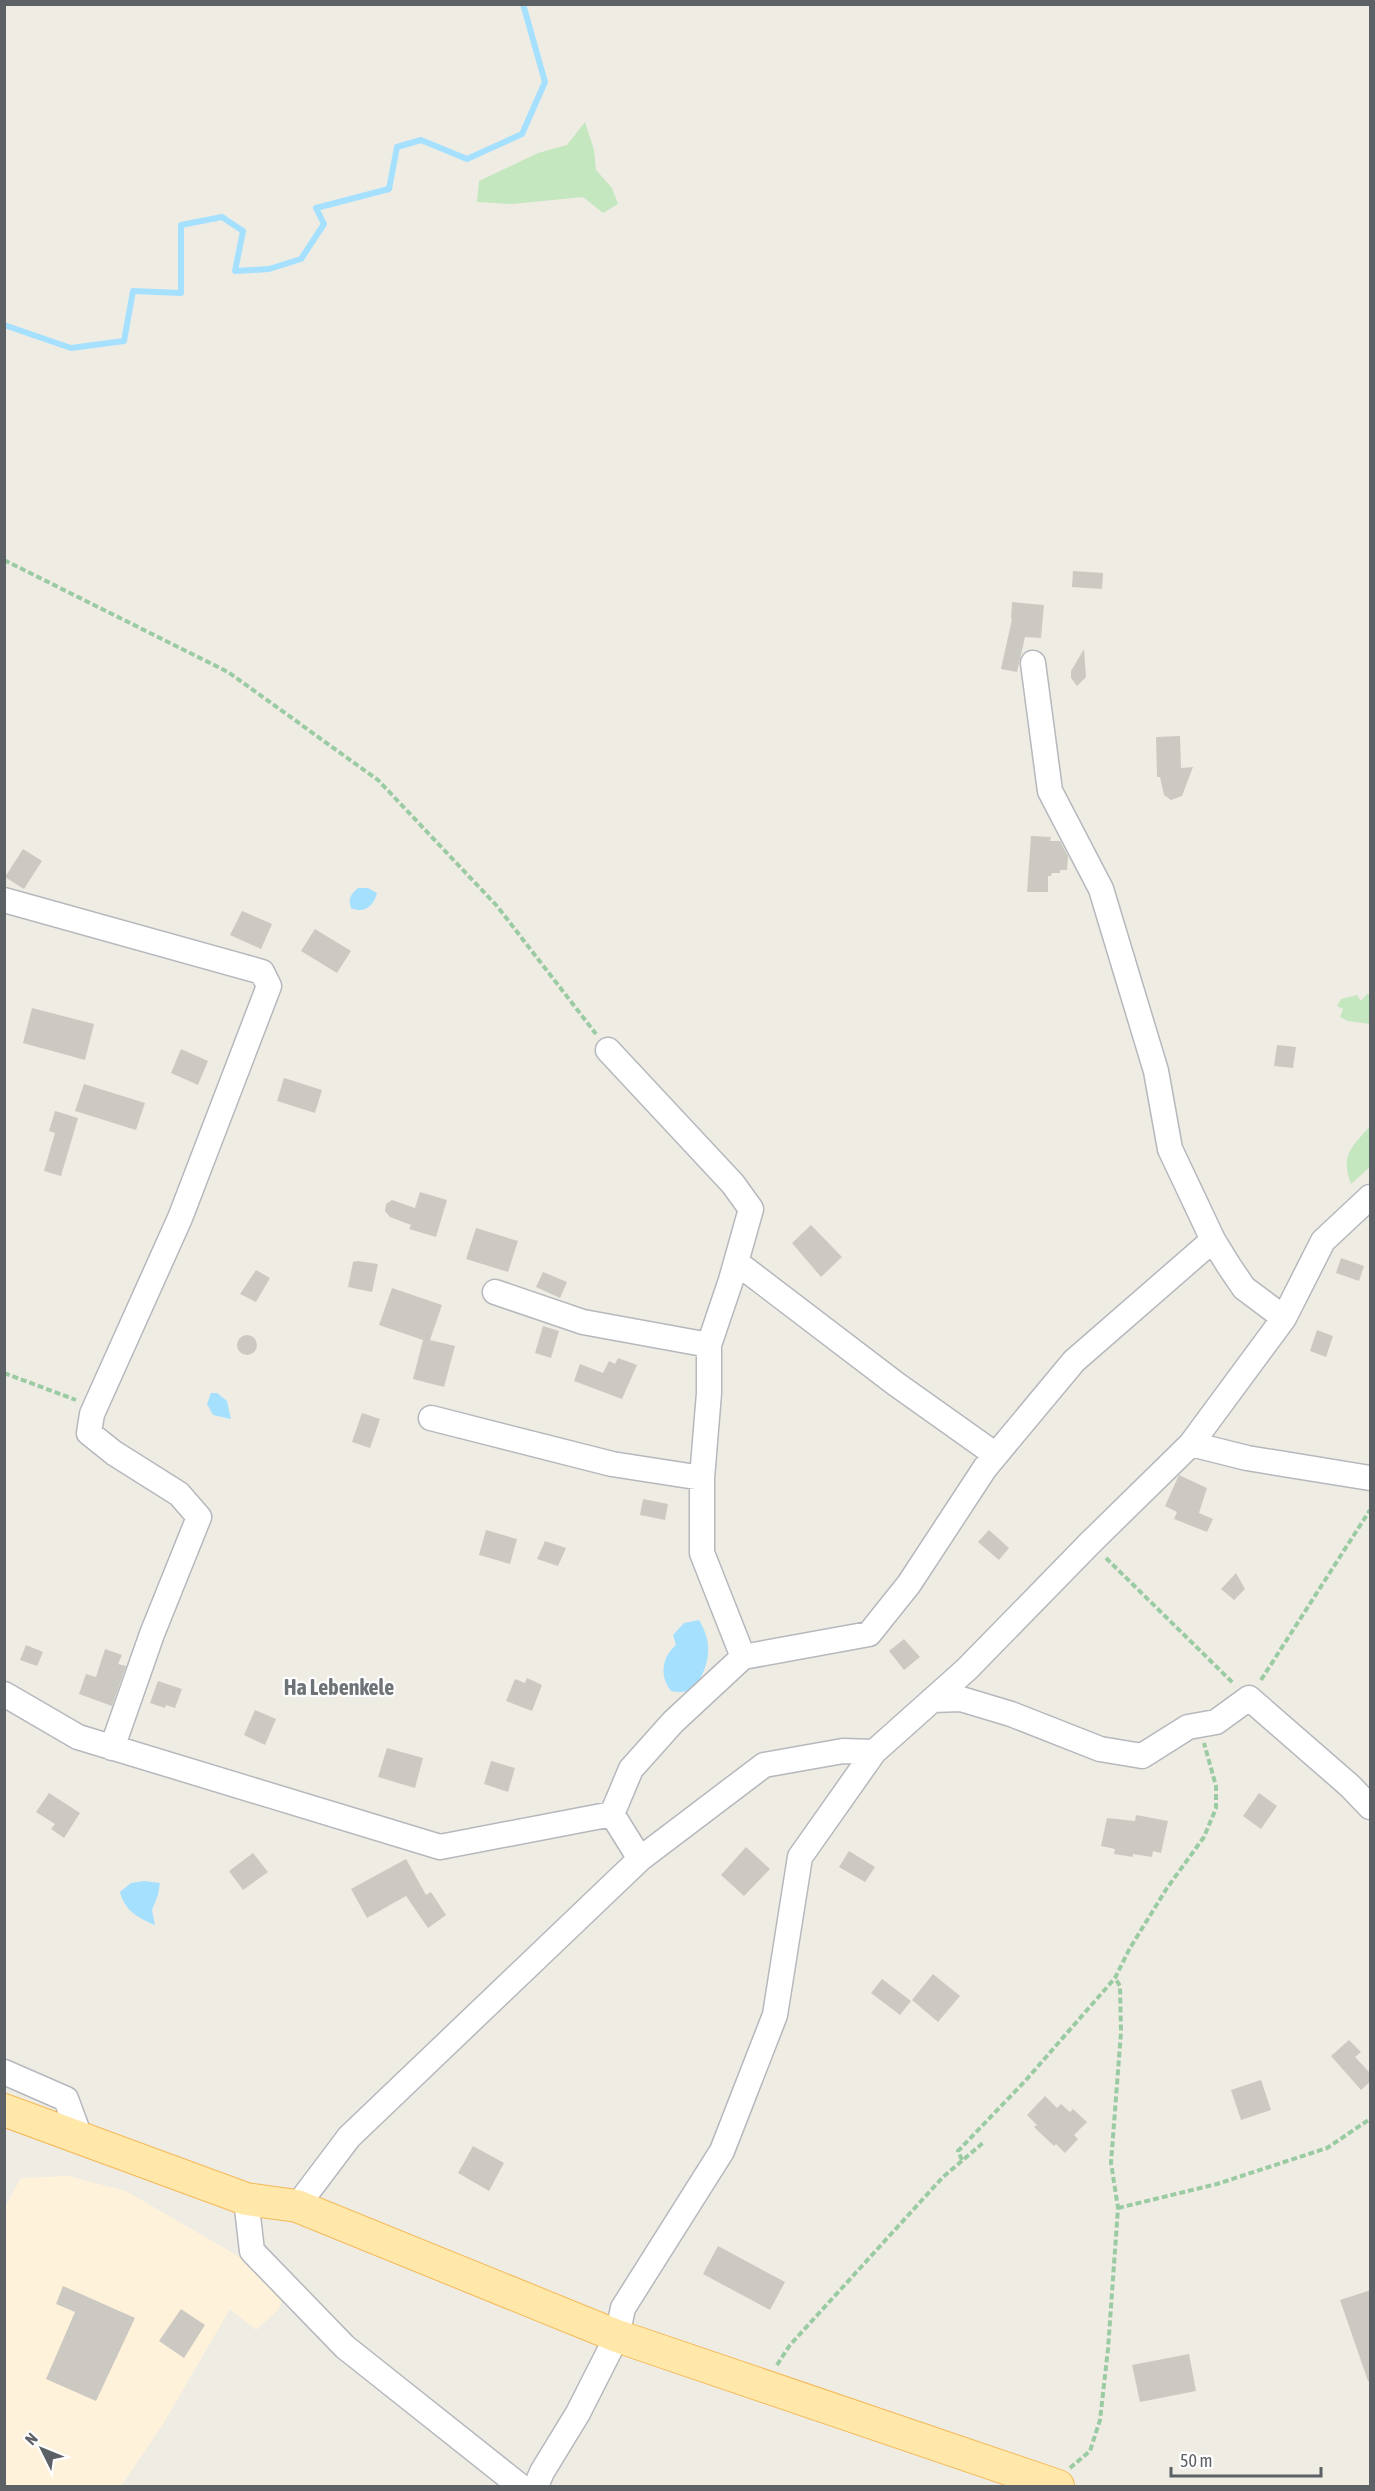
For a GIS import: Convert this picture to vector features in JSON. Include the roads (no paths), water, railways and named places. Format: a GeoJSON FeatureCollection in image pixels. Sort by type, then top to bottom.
{"type":"FeatureCollection","features":[{"type":"Feature","properties":{"kind":"main road"},"geometry":{"type":"LineString","coordinates":[[4,2110],[246,2199],[297,2206],[617,2336],[1056,2486]]}},
{"type":"Feature","properties":{"kind":"street"},"geometry":{"type":"LineString","coordinates":[[1034,663],[1050,791],[1101,889],[1156,1071],[1170,1149],[1213,1240],[1244,1288],[1284,1318]]}},
{"type":"Feature","properties":{"kind":"street"},"geometry":{"type":"LineString","coordinates":[[4,900],[262,972],[269,986],[180,1218],[98,1403],[89,1433],[114,1453],[179,1494],[199,1517],[152,1634],[112,1748]]}},
{"type":"Feature","properties":{"kind":"street"},"geometry":{"type":"LineString","coordinates":[[608,1050],[733,1184],[751,1209],[709,1346],[709,1393],[702,1478],[702,1553],[743,1658]]}},
{"type":"Feature","properties":{"kind":"street"},"geometry":{"type":"LineString","coordinates":[[536,2487],[542,2472],[578,2413],[617,2336],[623,2308],[722,2151],[775,2015],[800,1857],[874,1752],[967,1669],[1191,1444],[1284,1318],[1323,1241],[1371,1197]]}},
{"type":"Feature","properties":{"kind":"street"},"geometry":{"type":"LineString","coordinates":[[612,1814],[631,1769],[673,1722],[743,1658],[869,1634],[909,1584],[985,1468],[1074,1361],[1213,1240]]}},
{"type":"Feature","properties":{"kind":"street"},"geometry":{"type":"LineString","coordinates":[[736,1262],[896,1384],[996,1455]]}},
{"type":"Feature","properties":{"kind":"street"},"geometry":{"type":"LineString","coordinates":[[495,1292],[583,1322],[709,1346]]}},
{"type":"Feature","properties":{"kind":"street"},"geometry":{"type":"LineString","coordinates":[[431,1418],[612,1464],[702,1478]]}},
{"type":"Feature","properties":{"kind":"street"},"geometry":{"type":"LineString","coordinates":[[1191,1444],[1247,1458],[1371,1478]]}},
{"type":"Feature","properties":{"kind":"street"},"geometry":{"type":"LineString","coordinates":[[4,1694],[78,1737],[440,1847],[612,1814]]}},
{"type":"Feature","properties":{"kind":"street"},"geometry":{"type":"LineString","coordinates":[[932,1700],[961,1699],[1011,1714],[1100,1749],[1142,1756],[1188,1727],[1216,1722],[1249,1698],[1371,1807]]}},
{"type":"Feature","properties":{"kind":"street"},"geometry":{"type":"LineString","coordinates":[[297,2206],[349,2137],[640,1859],[764,1766],[843,1751],[874,1752]]}},
{"type":"Feature","properties":{"kind":"street"},"geometry":{"type":"LineString","coordinates":[[612,1814],[640,1859]]}},
{"type":"Feature","properties":{"kind":"street"},"geometry":{"type":"LineString","coordinates":[[4,2072],[66,2099],[80,2137]]}},
{"type":"Feature","properties":{"kind":"street"},"geometry":{"type":"LineString","coordinates":[[246,2199],[252,2251],[345,2347],[520,2487]]}},
{"type":"Feature","properties":{"kind":"water"},"geometry":{"type":"Polygon","coordinates":[[[358,888],[368,888],[377,893],[374,902],[368,908],[356,910],[351,908],[351,897],[358,888]]]}},
{"type":"Feature","properties":{"kind":"water"},"geometry":{"type":"Polygon","coordinates":[[[211,1393],[217,1393],[227,1401],[231,1419],[213,1415],[207,1404],[211,1393]]]}},
{"type":"Feature","properties":{"kind":"water"},"geometry":{"type":"Polygon","coordinates":[[[699,1620],[708,1642],[707,1662],[704,1670],[692,1688],[685,1692],[671,1691],[665,1679],[664,1667],[668,1655],[676,1645],[673,1635],[684,1623],[699,1620]]]}},
{"type":"Feature","properties":{"kind":"water"},"geometry":{"type":"Polygon","coordinates":[[[144,1881],[160,1883],[152,1910],[155,1925],[133,1913],[125,1904],[120,1892],[131,1883],[144,1881]]]}},
{"type":"Feature","properties":{"kind":"waterway"},"geometry":{"type":"LineString","coordinates":[[4,325],[71,348],[124,341],[133,291],[181,293],[181,225],[222,217],[243,231],[235,271],[269,269],[301,259],[324,224],[316,208],[389,189],[397,147],[421,140],[467,159],[522,134],[545,82],[523,4]]}},
{"type":"Feature","properties":{"kind":"district","name":"Ha Lebenkele"},"geometry":{"type":"Point","coordinates":[339,1687]}}]}
